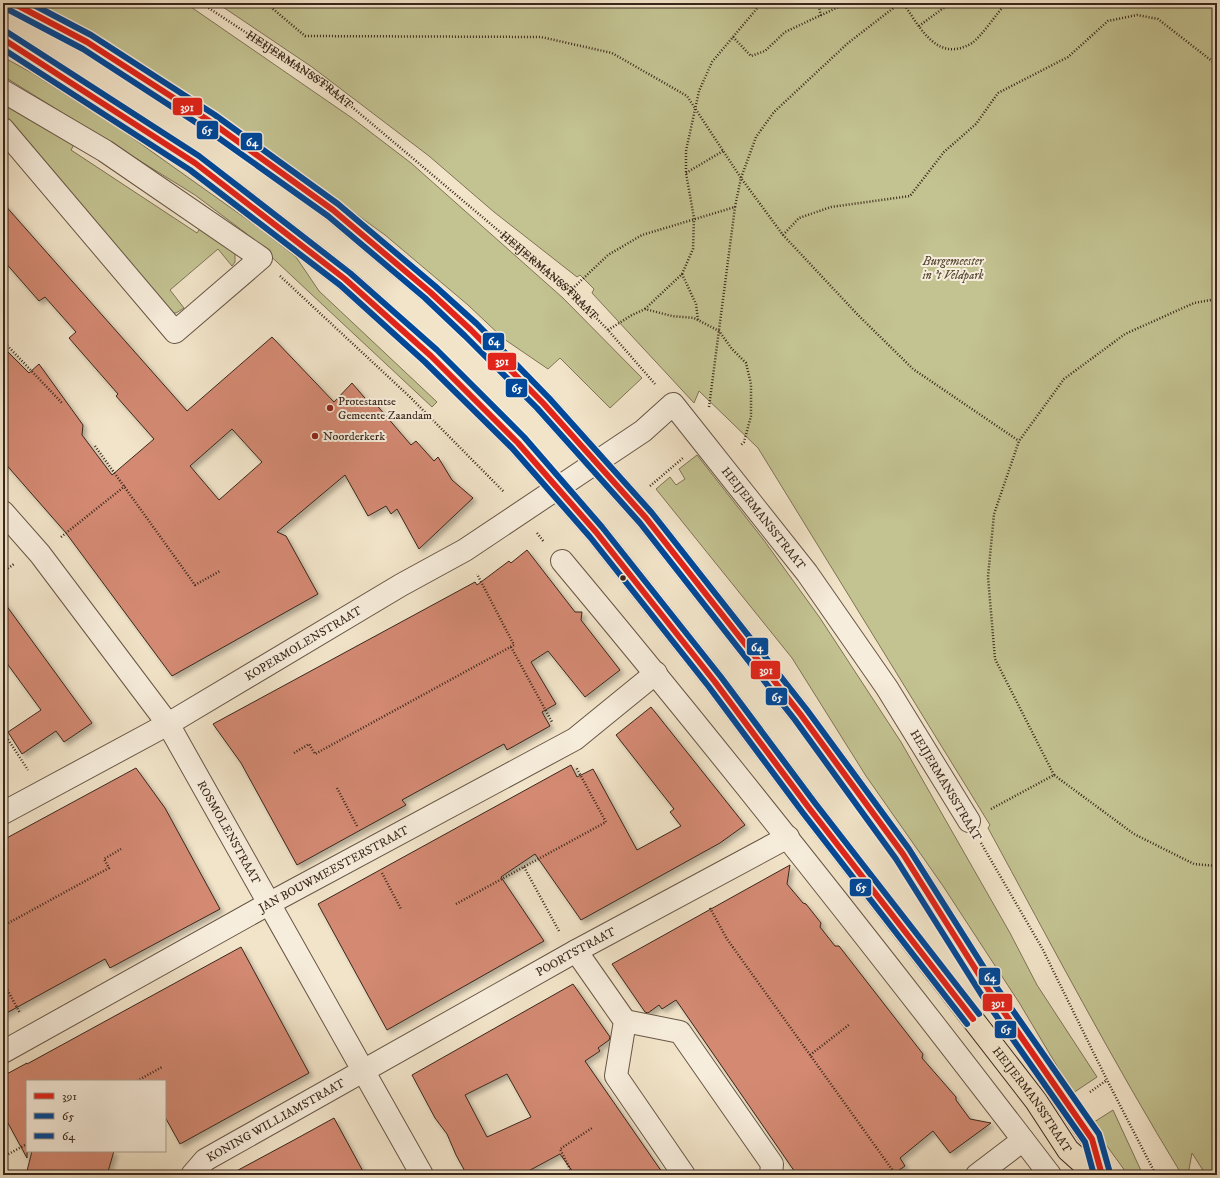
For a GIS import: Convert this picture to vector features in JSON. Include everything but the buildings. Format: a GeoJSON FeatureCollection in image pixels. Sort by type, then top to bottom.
{"type":"FeatureCollection","features":[{"type":"Feature","properties":{"kind":"main road","name":"HEIJERMANSSTRAAT"},"geometry":{"type":"LineString","coordinates":[[12,3],[87,42],[211,122],[333,210],[430,292],[471,330],[597,462],[646,518],[791,703],[904,854],[988,988],[1092,1139],[1102,1175]]}},
{"type":"Feature","properties":{"kind":"main road","name":"HEIJERMANSSTRAAT"},"geometry":{"type":"LineString","coordinates":[[3,39],[195,163],[345,279],[431,356],[518,443],[596,532],[715,682],[809,808],[1036,1101],[1068,1150],[1096,1175]]}},
{"type":"Feature","properties":{"kind":"street"},"geometry":{"type":"LineString","coordinates":[[3,91],[105,151],[261,258],[175,332],[3,129]]}},
{"type":"Feature","properties":{"kind":"street","name":"KOPERMOLENSTRAAT"},"geometry":{"type":"LineString","coordinates":[[3,813],[168,724],[401,585],[465,550],[643,432],[673,404]]}},
{"type":"Feature","properties":{"kind":"street","name":"HEIJERMANSSTRAAT"},"geometry":{"type":"LineString","coordinates":[[673,404],[721,467],[811,579],[887,688],[969,821]]}},
{"type":"Feature","properties":{"kind":"street","name":"ROSMOLENSTRAAT"},"geometry":{"type":"LineString","coordinates":[[3,512],[40,554],[168,724],[422,1175]]}},
{"type":"Feature","properties":{"kind":"street"},"geometry":{"type":"LineString","coordinates":[[562,561],[656,673],[788,837],[1050,1175]]}},
{"type":"Feature","properties":{"kind":"street","name":"JAN BOUWMEESTERSTRAAT"},"geometry":{"type":"LineString","coordinates":[[3,1052],[270,903],[575,739],[656,673]]}},
{"type":"Feature","properties":{"kind":"street","name":"POORTSTRAAT"},"geometry":{"type":"LineString","coordinates":[[364,1070],[574,952],[788,837]]}},
{"type":"Feature","properties":{"kind":"street"},"geometry":{"type":"LineString","coordinates":[[574,952],[625,1021],[680,1032],[772,1164],[770,1175]]}},
{"type":"Feature","properties":{"kind":"street"},"geometry":{"type":"LineString","coordinates":[[625,1021],[616,1076],[684,1175]]}},
{"type":"Feature","properties":{"kind":"street","name":"KONING WILLIAMSTRAAT"},"geometry":{"type":"LineString","coordinates":[[192,1175],[205,1160],[364,1070]]}},
{"type":"Feature","properties":{"kind":"street"},"geometry":{"type":"LineString","coordinates":[[977,1175],[1023,1140]]}},
{"type":"Feature","properties":{"kind":"path","name":"HEIJERMANSSTRAAT"},"geometry":{"type":"LineString","coordinates":[[201,3],[326,86],[570,291],[608,330],[673,404]]}},
{"type":"Feature","properties":{"kind":"path"},"geometry":{"type":"LineString","coordinates":[[266,3],[305,36],[541,37],[612,53],[686,96],[741,178],[783,235],[858,315],[913,369],[1019,441]]}},
{"type":"Feature","properties":{"kind":"path"},"geometry":{"type":"LineString","coordinates":[[608,330],[645,309],[682,274],[693,249],[694,218],[686,173],[686,151],[700,91],[712,62],[759,6],[765,3]]}},
{"type":"Feature","properties":{"kind":"path"},"geometry":{"type":"LineString","coordinates":[[818,3],[821,16]]}},
{"type":"Feature","properties":{"kind":"path"},"geometry":{"type":"LineString","coordinates":[[733,37],[751,56],[765,51],[785,32],[847,3]]}},
{"type":"Feature","properties":{"kind":"path"},"geometry":{"type":"LineString","coordinates":[[696,435],[710,404],[735,207],[741,178],[756,137],[774,112],[848,43],[902,3],[926,36],[941,48],[955,49],[973,42],[1006,3]]}},
{"type":"Feature","properties":{"kind":"path"},"geometry":{"type":"LineString","coordinates":[[919,26],[942,9],[955,3]]}},
{"type":"Feature","properties":{"kind":"path"},"geometry":{"type":"LineString","coordinates":[[783,235],[799,218],[831,207],[910,196],[944,152],[976,124],[998,93],[1068,57],[1108,21],[1137,15],[1158,19],[1217,65]]}},
{"type":"Feature","properties":{"kind":"path"},"geometry":{"type":"LineString","coordinates":[[686,173],[723,151]]}},
{"type":"Feature","properties":{"kind":"path"},"geometry":{"type":"LineString","coordinates":[[570,291],[608,255],[642,235],[694,218],[735,207]]}},
{"type":"Feature","properties":{"kind":"path"},"geometry":{"type":"LineString","coordinates":[[261,258],[410,397],[499,487],[562,561]]}},
{"type":"Feature","properties":{"kind":"path"},"geometry":{"type":"LineString","coordinates":[[682,274],[696,304],[698,320]]}},
{"type":"Feature","properties":{"kind":"path"},"geometry":{"type":"LineString","coordinates":[[1217,299],[1194,303],[1125,334],[1064,379],[1019,441],[994,514],[988,577],[995,659],[1054,775],[1134,834],[1194,864],[1217,866]]}},
{"type":"Feature","properties":{"kind":"path"},"geometry":{"type":"LineString","coordinates":[[645,309],[698,320],[719,331],[732,349],[746,363],[751,384],[751,416],[744,442],[721,467]]}},
{"type":"Feature","properties":{"kind":"path"},"geometry":{"type":"LineString","coordinates":[[3,341],[62,403]]}},
{"type":"Feature","properties":{"kind":"path"},"geometry":{"type":"LineString","coordinates":[[95,446],[195,585],[220,571]]}},
{"type":"Feature","properties":{"kind":"path"},"geometry":{"type":"LineString","coordinates":[[40,554],[125,486]]}},
{"type":"Feature","properties":{"kind":"path"},"geometry":{"type":"LineString","coordinates":[[456,904],[606,822],[512,647],[514,645],[465,550]]}},
{"type":"Feature","properties":{"kind":"path"},"geometry":{"type":"LineString","coordinates":[[294,753],[309,744],[315,754],[512,647]]}},
{"type":"Feature","properties":{"kind":"path"},"geometry":{"type":"LineString","coordinates":[[3,732],[43,791]]}},
{"type":"Feature","properties":{"kind":"path"},"geometry":{"type":"LineString","coordinates":[[969,821],[1054,775]]}},
{"type":"Feature","properties":{"kind":"path"},"geometry":{"type":"LineString","coordinates":[[337,788],[401,909]]}},
{"type":"Feature","properties":{"kind":"path","name":"HEIJERMANSSTRAAT"},"geometry":{"type":"LineString","coordinates":[[969,821],[1042,948],[1156,1175]]}},
{"type":"Feature","properties":{"kind":"path"},"geometry":{"type":"LineString","coordinates":[[3,926],[109,868],[104,859],[121,849]]}},
{"type":"Feature","properties":{"kind":"path"},"geometry":{"type":"LineString","coordinates":[[524,867],[574,952]]}},
{"type":"Feature","properties":{"kind":"path"},"geometry":{"type":"LineString","coordinates":[[698,885],[727,939],[896,1175]]}},
{"type":"Feature","properties":{"kind":"path"},"geometry":{"type":"LineString","coordinates":[[3,982],[32,1036]]}},
{"type":"Feature","properties":{"kind":"path"},"geometry":{"type":"LineString","coordinates":[[810,1055],[850,1024]]}},
{"type":"Feature","properties":{"kind":"path"},"geometry":{"type":"LineString","coordinates":[[139,1080],[162,1067]]}},
{"type":"Feature","properties":{"kind":"path"},"geometry":{"type":"LineString","coordinates":[[573,1175],[560,1149],[592,1128]]}},
{"type":"Feature","properties":{"kind":"path"},"geometry":{"type":"LineString","coordinates":[[3,1157],[26,1145]]}},
{"type":"Feature","properties":{"kind":"green space"},"geometry":{"type":"Polygon","coordinates":[[[28,3],[175,3],[191,7],[352,118],[411,163],[563,298],[642,378],[610,408],[560,358],[548,369],[504,339],[468,305],[385,235],[271,152],[28,3]]]}},
{"type":"Feature","properties":{"kind":"green space","name":"Burgemeester in 't Veldpark"},"geometry":{"type":"Polygon","coordinates":[[[217,3],[1217,3],[1217,1175],[1206,1175],[1192,1153],[1188,1175],[1182,1175],[1131,1089],[1083,1003],[988,828],[990,825],[758,448],[699,391],[694,403],[592,293],[594,289],[580,275],[577,277],[494,212],[429,156],[312,67],[217,3]]]}},
{"type":"Feature","properties":{"kind":"green space"},"geometry":{"type":"Polygon","coordinates":[[[3,57],[32,73],[120,129],[255,225],[296,257],[319,291],[437,402],[432,407],[247,234],[195,195],[3,76],[3,57]]]}},
{"type":"Feature","properties":{"kind":"green space"},"geometry":{"type":"Polygon","coordinates":[[[3,98],[76,141],[71,150],[197,233],[203,224],[235,253],[235,262],[232,266],[218,249],[170,290],[184,308],[176,313],[166,312],[3,124],[3,98]]]}},
{"type":"Feature","properties":{"kind":"green space"},"geometry":{"type":"Polygon","coordinates":[[[697,455],[763,539],[820,618],[901,742],[1010,933],[1037,985],[1097,1077],[1073,1093],[1020,1004],[943,886],[866,776],[792,658],[656,489],[670,477],[676,485],[685,479],[679,469],[697,455]]]}},
{"type":"Feature","properties":{"kind":"green space"},"geometry":{"type":"Polygon","coordinates":[[[1113,1110],[1143,1175],[1128,1175],[1091,1124],[1113,1110]]]}},
{"type":"Feature","properties":{"kind":"transit line","name":"391"},"geometry":{"type":"LineString","coordinates":[[13,3],[87,42],[211,122],[333,210],[430,292],[471,330],[543,403],[646,518],[801,715],[903,854],[988,989],[1092,1139],[1102,1175]]}},
{"type":"Feature","properties":{"kind":"transit line","name":"64"},"geometry":{"type":"LineString","coordinates":[[30,3],[91,35],[215,115],[338,204],[435,286],[477,324],[549,398],[652,513],[807,710],[909,849],[995,985],[1099,1134],[1110,1173]]}},
{"type":"Feature","properties":{"kind":"transit line","name":"65"},"geometry":{"type":"LineString","coordinates":[[9,10],[83,49],[206,129],[328,216],[425,298],[537,408],[640,523],[795,720],[896,859],[981,994],[1085,1142],[1094,1175]]}},
{"type":"Feature","properties":{"kind":"transit line","name":"64"},"geometry":{"type":"LineString","coordinates":[[7,32],[199,156],[350,273],[437,350],[524,437],[602,527],[721,677],[815,803],[979,1014]]}},
{"type":"Feature","properties":{"kind":"transit line","name":"391"},"geometry":{"type":"LineString","coordinates":[[3,39],[195,163],[345,279],[431,356],[518,443],[596,532],[715,682],[809,808],[973,1019]]}},
{"type":"Feature","properties":{"kind":"transit line","name":"65"},"geometry":{"type":"LineString","coordinates":[[3,49],[190,170],[340,285],[425,362],[512,448],[590,537],[709,687],[803,813],[967,1024]]}},
{"type":"Feature","properties":{"kind":"place","name":"Protestantse Gemeente Zaandam"},"geometry":{"type":"Point","coordinates":[330,408]}},
{"type":"Feature","properties":{"kind":"place","name":"Noorderkerk"},"geometry":{"type":"Point","coordinates":[315,436]}}]}
